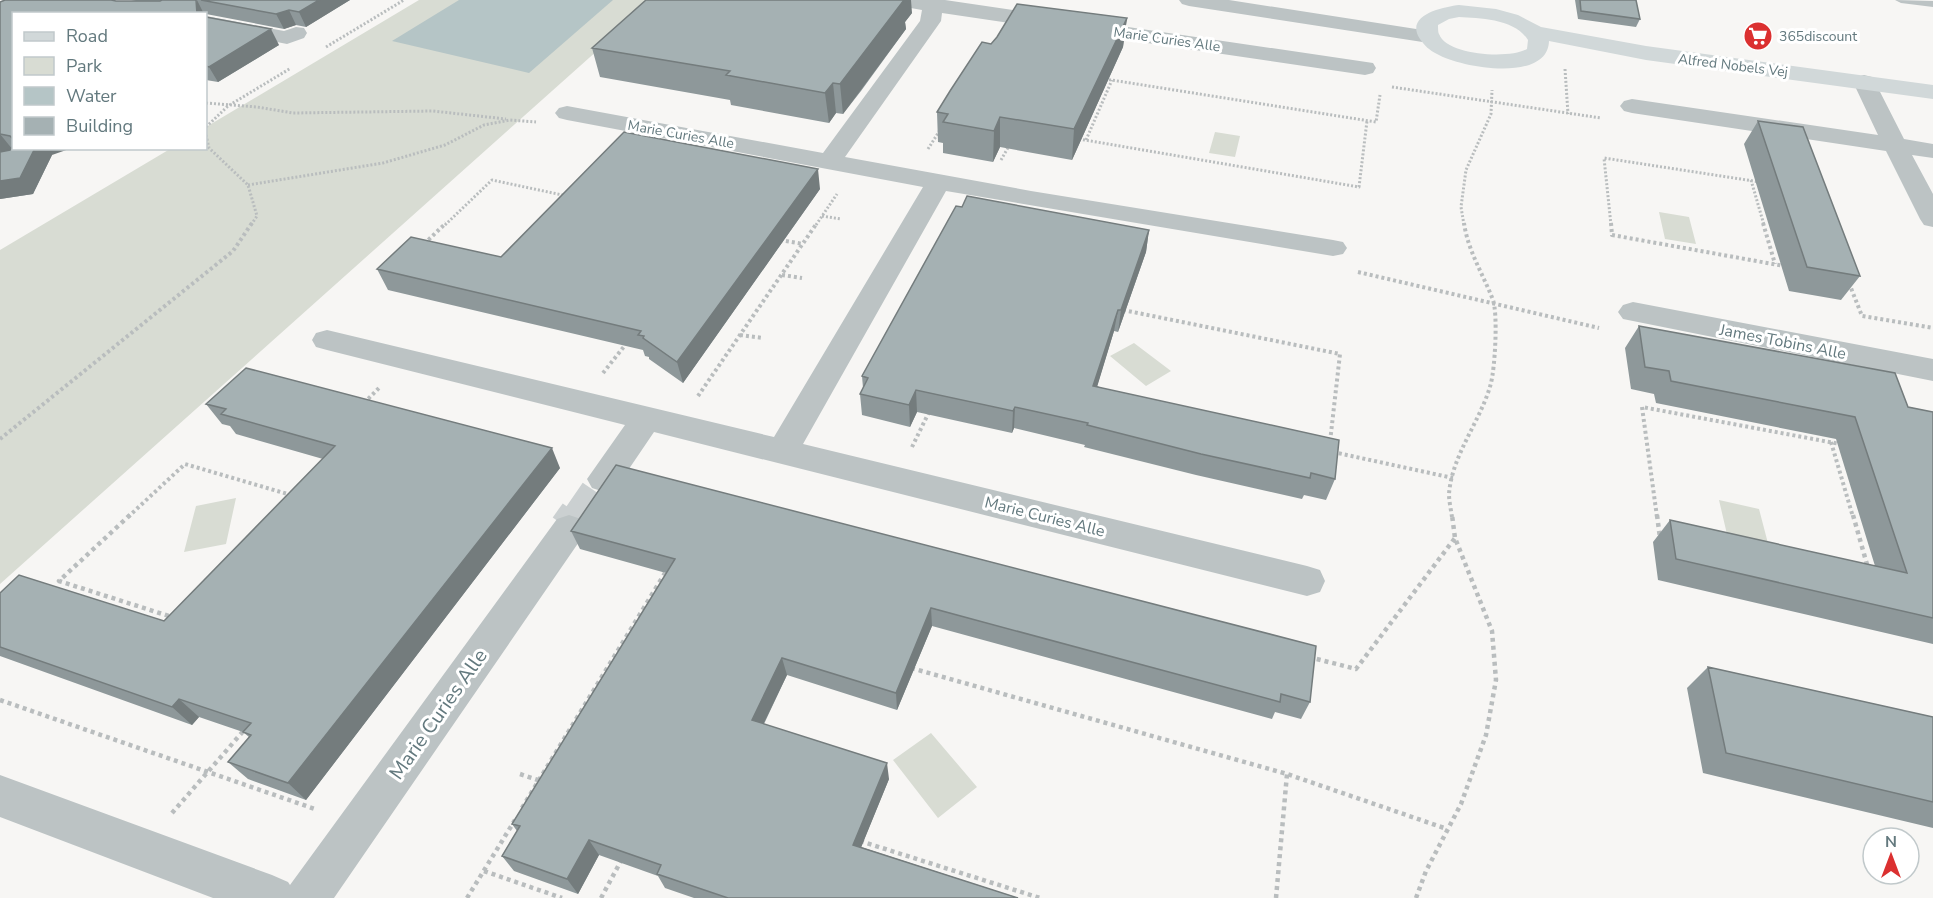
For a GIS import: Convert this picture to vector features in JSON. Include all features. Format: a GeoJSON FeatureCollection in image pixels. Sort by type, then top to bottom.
{"type":"FeatureCollection","features":[{"type":"Feature","properties":{"kind":"street","name":"Marie Curies Alle"},"geometry":{"type":"LineString","coordinates":[[895,0],[935,3],[1365,68]]}},
{"type":"Feature","properties":{"kind":"street"},"geometry":{"type":"LineString","coordinates":[[1189,0],[1431,28],[1460,5],[1474,11],[1502,9],[1536,42],[1521,60],[1492,62],[1458,55],[1444,49],[1431,28],[1350,10],[1275,0]]}},
{"type":"Feature","properties":{"kind":"street"},"geometry":{"type":"LineString","coordinates":[[830,161],[930,21],[935,3]]}},
{"type":"Feature","properties":{"kind":"street"},"geometry":{"type":"LineString","coordinates":[[207,22],[291,35]]}},
{"type":"Feature","properties":{"kind":"street","name":"Alfred Nobels Vej"},"geometry":{"type":"LineString","coordinates":[[1536,42],[1867,89],[1933,104]]}},
{"type":"Feature","properties":{"kind":"street"},"geometry":{"type":"LineString","coordinates":[[1867,89],[1883,125],[1897,146],[1933,219]]}},
{"type":"Feature","properties":{"kind":"street","name":"Alfred Nobels Vej"},"geometry":{"type":"LineString","coordinates":[[1867,89],[1933,92]]}},
{"type":"Feature","properties":{"kind":"street"},"geometry":{"type":"LineString","coordinates":[[1632,106],[1933,151]]}},
{"type":"Feature","properties":{"kind":"street","name":"Marie Curies Alle"},"geometry":{"type":"LineString","coordinates":[[556,118],[830,161],[985,190],[1333,248]]}},
{"type":"Feature","properties":{"kind":"street"},"geometry":{"type":"LineString","coordinates":[[782,452],[939,182]]}},
{"type":"Feature","properties":{"kind":"street","name":"James Tobins Alle"},"geometry":{"type":"LineString","coordinates":[[1633,312],[1933,370]]}},
{"type":"Feature","properties":{"kind":"street","name":"Marie Curies Alle"},"geometry":{"type":"LineString","coordinates":[[327,340],[1307,581]]}},
{"type":"Feature","properties":{"kind":"street"},"geometry":{"type":"LineString","coordinates":[[604,479],[662,422]]}},
{"type":"Feature","properties":{"kind":"street","name":"Marie Curies Alle"},"geometry":{"type":"LineString","coordinates":[[307,898],[569,529]]}},
{"type":"Feature","properties":{"kind":"street"},"geometry":{"type":"LineString","coordinates":[[0,796],[272,898]]}},
{"type":"Feature","properties":{"kind":"lane"},"geometry":{"type":"LineString","coordinates":[[1901,0],[1933,4]]}},
{"type":"Feature","properties":{"kind":"path"},"geometry":{"type":"LineString","coordinates":[[1416,898],[1426,871],[1461,804],[1486,735],[1496,680],[1492,631],[1455,538],[1449,495],[1455,465],[1468,440],[1491,382],[1495,344],[1494,303],[1474,258],[1465,231],[1461,207],[1466,170],[1491,114],[1492,62]]}},
{"type":"Feature","properties":{"kind":"path"},"geometry":{"type":"LineString","coordinates":[[1565,64],[1568,114]]}},
{"type":"Feature","properties":{"kind":"path"},"geometry":{"type":"LineString","coordinates":[[1365,68],[1369,84],[1635,123],[1632,106]]}},
{"type":"Feature","properties":{"kind":"path"},"geometry":{"type":"LineString","coordinates":[[1102,79],[1376,122],[1381,86]]}},
{"type":"Feature","properties":{"kind":"path"},"geometry":{"type":"LineString","coordinates":[[1086,140],[1112,80]]}},
{"type":"Feature","properties":{"kind":"path"},"geometry":{"type":"LineString","coordinates":[[207,103],[257,107],[293,113],[433,111],[510,120]]}},
{"type":"Feature","properties":{"kind":"path"},"geometry":{"type":"LineString","coordinates":[[248,185],[383,163],[445,145],[484,125],[510,120],[556,118]]}},
{"type":"Feature","properties":{"kind":"path"},"geometry":{"type":"LineString","coordinates":[[1075,138],[1359,187],[1367,121]]}},
{"type":"Feature","properties":{"kind":"path"},"geometry":{"type":"LineString","coordinates":[[911,176],[940,129]]}},
{"type":"Feature","properties":{"kind":"path"},"geometry":{"type":"LineString","coordinates":[[0,439],[233,251],[257,216],[248,185],[209,148],[207,139]]}},
{"type":"Feature","properties":{"kind":"path"},"geometry":{"type":"LineString","coordinates":[[985,190],[1013,139]]}},
{"type":"Feature","properties":{"kind":"path"},"geometry":{"type":"LineString","coordinates":[[1761,182],[1604,158],[1612,235],[1786,266]]}},
{"type":"Feature","properties":{"kind":"path"},"geometry":{"type":"LineString","coordinates":[[662,422],[740,335],[857,166]]}},
{"type":"Feature","properties":{"kind":"path"},"geometry":{"type":"LineString","coordinates":[[418,249],[492,180],[571,197]]}},
{"type":"Feature","properties":{"kind":"path"},"geometry":{"type":"LineString","coordinates":[[1751,180],[1775,264]]}},
{"type":"Feature","properties":{"kind":"path"},"geometry":{"type":"LineString","coordinates":[[822,216],[841,219]]}},
{"type":"Feature","properties":{"kind":"path"},"geometry":{"type":"LineString","coordinates":[[771,238],[803,244]]}},
{"type":"Feature","properties":{"kind":"path"},"geometry":{"type":"LineString","coordinates":[[782,275],[802,278]]}},
{"type":"Feature","properties":{"kind":"path"},"geometry":{"type":"LineString","coordinates":[[1846,276],[1862,316],[1933,328]]}},
{"type":"Feature","properties":{"kind":"path"},"geometry":{"type":"LineString","coordinates":[[1119,309],[1341,354],[1329,451],[1453,478]]}},
{"type":"Feature","properties":{"kind":"path"},"geometry":{"type":"LineString","coordinates":[[740,335],[763,338]]}},
{"type":"Feature","properties":{"kind":"path"},"geometry":{"type":"LineString","coordinates":[[580,402],[630,339]]}},
{"type":"Feature","properties":{"kind":"path"},"geometry":{"type":"LineString","coordinates":[[1671,541],[1660,538],[1642,407],[1843,445]]}},
{"type":"Feature","properties":{"kind":"path"},"geometry":{"type":"LineString","coordinates":[[896,480],[930,409]]}},
{"type":"Feature","properties":{"kind":"path"},"geometry":{"type":"LineString","coordinates":[[1831,442],[1870,574]]}},
{"type":"Feature","properties":{"kind":"path"},"geometry":{"type":"LineString","coordinates":[[182,621],[59,581],[185,465],[299,497]]}},
{"type":"Feature","properties":{"kind":"path"},"geometry":{"type":"LineString","coordinates":[[1298,654],[1356,669],[1455,538]]}},
{"type":"Feature","properties":{"kind":"path"},"geometry":{"type":"LineString","coordinates":[[466,898],[665,573]]}},
{"type":"Feature","properties":{"kind":"path"},"geometry":{"type":"LineString","coordinates":[[651,596],[662,599]]}},
{"type":"Feature","properties":{"kind":"path"},"geometry":{"type":"LineString","coordinates":[[909,667],[1287,774],[1448,829]]}},
{"type":"Feature","properties":{"kind":"path"},"geometry":{"type":"LineString","coordinates":[[0,700],[319,811]]}},
{"type":"Feature","properties":{"kind":"path"},"geometry":{"type":"LineString","coordinates":[[141,849],[252,720]]}},
{"type":"Feature","properties":{"kind":"path"},"geometry":{"type":"LineString","coordinates":[[519,774],[538,780]]}},
{"type":"Feature","properties":{"kind":"path"},"geometry":{"type":"LineString","coordinates":[[1276,898],[1287,774]]}},
{"type":"Feature","properties":{"kind":"path"},"geometry":{"type":"LineString","coordinates":[[858,840],[1040,898]]}},
{"type":"Feature","properties":{"kind":"path"},"geometry":{"type":"LineString","coordinates":[[601,898],[628,848]]}},
{"type":"Feature","properties":{"kind":"path"},"geometry":{"type":"LineString","coordinates":[[484,871],[562,898]]}},
{"type":"Feature","properties":{"kind":"green space"},"geometry":{"type":"Polygon","coordinates":[[[419,0],[654,0],[0,584],[0,250],[168,150],[207,150],[207,126],[419,0]]]}},
{"type":"Feature","properties":{"kind":"green space"},"geometry":{"type":"Polygon","coordinates":[[[1215,132],[1240,136],[1235,157],[1209,153],[1215,132]]]}},
{"type":"Feature","properties":{"kind":"green space"},"geometry":{"type":"Polygon","coordinates":[[[1659,212],[1689,217],[1696,244],[1665,239],[1659,212]]]}},
{"type":"Feature","properties":{"kind":"green space"},"geometry":{"type":"Polygon","coordinates":[[[1134,343],[1171,371],[1146,386],[1110,356],[1134,343]]]}},
{"type":"Feature","properties":{"kind":"green space"},"geometry":{"type":"Polygon","coordinates":[[[236,498],[226,544],[184,552],[196,506],[236,498]]]}},
{"type":"Feature","properties":{"kind":"green space"},"geometry":{"type":"Polygon","coordinates":[[[1719,500],[1759,509],[1770,551],[1729,543],[1719,500]]]}},
{"type":"Feature","properties":{"kind":"green space"},"geometry":{"type":"Polygon","coordinates":[[[931,733],[977,787],[938,818],[893,760],[931,733]]]}},
{"type":"Feature","properties":{"kind":"water"},"geometry":{"type":"Polygon","coordinates":[[[459,0],[613,0],[529,73],[392,41],[459,0]]]}},
{"type":"Feature","properties":{"kind":"building"},"geometry":{"type":"Polygon","coordinates":[[[5,0],[196,0],[197,12],[12,12],[12,138],[0,134],[0,2],[5,0]]]}},
{"type":"Feature","properties":{"kind":"building"},"geometry":{"type":"Polygon","coordinates":[[[201,0],[319,0],[299,12],[289,10],[276,14],[201,0]]]}},
{"type":"Feature","properties":{"kind":"building"},"geometry":{"type":"Polygon","coordinates":[[[646,0],[904,0],[840,84],[833,83],[825,93],[726,75],[730,71],[592,48],[646,0]]]}},
{"type":"Feature","properties":{"kind":"building"},"geometry":{"type":"Polygon","coordinates":[[[1580,0],[1636,0],[1640,19],[1581,11],[1580,0]]]}},
{"type":"Feature","properties":{"kind":"building"},"geometry":{"type":"Polygon","coordinates":[[[1017,4],[1127,18],[1074,129],[1000,117],[994,131],[943,122],[948,114],[937,112],[950,91],[982,42],[991,44],[1017,4]]]}},
{"type":"Feature","properties":{"kind":"building"},"geometry":{"type":"Polygon","coordinates":[[[207,17],[271,29],[207,66],[207,17]]]}},
{"type":"Feature","properties":{"kind":"building"},"geometry":{"type":"Polygon","coordinates":[[[1758,121],[1803,127],[1860,276],[1807,267],[1758,121]]]}},
{"type":"Feature","properties":{"kind":"building"},"geometry":{"type":"Polygon","coordinates":[[[624,132],[818,169],[677,362],[643,338],[644,336],[638,335],[641,331],[377,269],[411,237],[501,257],[624,132]]]}},
{"type":"Feature","properties":{"kind":"building"},"geometry":{"type":"Polygon","coordinates":[[[12,147],[12,150],[34,150],[20,178],[0,181],[0,152],[10,150],[12,147]]]}},
{"type":"Feature","properties":{"kind":"building"},"geometry":{"type":"Polygon","coordinates":[[[967,196],[1149,230],[1121,310],[1118,310],[1093,386],[1339,440],[1335,479],[1311,473],[1310,478],[1201,454],[1087,425],[1088,423],[1015,407],[1013,411],[916,390],[909,405],[860,394],[868,378],[862,376],[956,206],[962,207],[967,196]]]}},
{"type":"Feature","properties":{"kind":"building"},"geometry":{"type":"Polygon","coordinates":[[[1639,326],[1895,373],[1908,407],[1933,412],[1933,618],[1676,559],[1670,520],[1907,573],[1855,417],[1671,381],[1669,371],[1645,367],[1639,326]]]}},
{"type":"Feature","properties":{"kind":"building"},"geometry":{"type":"Polygon","coordinates":[[[246,368],[552,448],[288,783],[228,762],[251,735],[243,732],[251,723],[179,699],[172,707],[0,647],[0,593],[19,575],[164,621],[335,446],[221,414],[226,409],[206,404],[246,368]]]}},
{"type":"Feature","properties":{"kind":"building"},"geometry":{"type":"Polygon","coordinates":[[[616,465],[1316,646],[1310,702],[1281,694],[1280,702],[931,608],[896,693],[782,658],[752,720],[887,763],[853,845],[1018,898],[728,898],[657,874],[661,865],[589,840],[567,879],[502,856],[520,826],[512,824],[675,559],[571,531],[616,465]]]}},
{"type":"Feature","properties":{"kind":"building"},"geometry":{"type":"Polygon","coordinates":[[[1708,667],[1933,717],[1933,802],[1726,753],[1708,667]]]}},
{"type":"Feature","properties":{"kind":"tunnel"},"geometry":{"type":"LineString","coordinates":[[578,517],[604,479]]}},
{"type":"Feature","properties":{"kind":"tunnel"},"geometry":{"type":"LineString","coordinates":[[569,529],[579,515]]}},
{"type":"Feature","properties":{"kind":"place","name":"365discount"},"geometry":{"type":"Point","coordinates":[1758,36]}}]}
